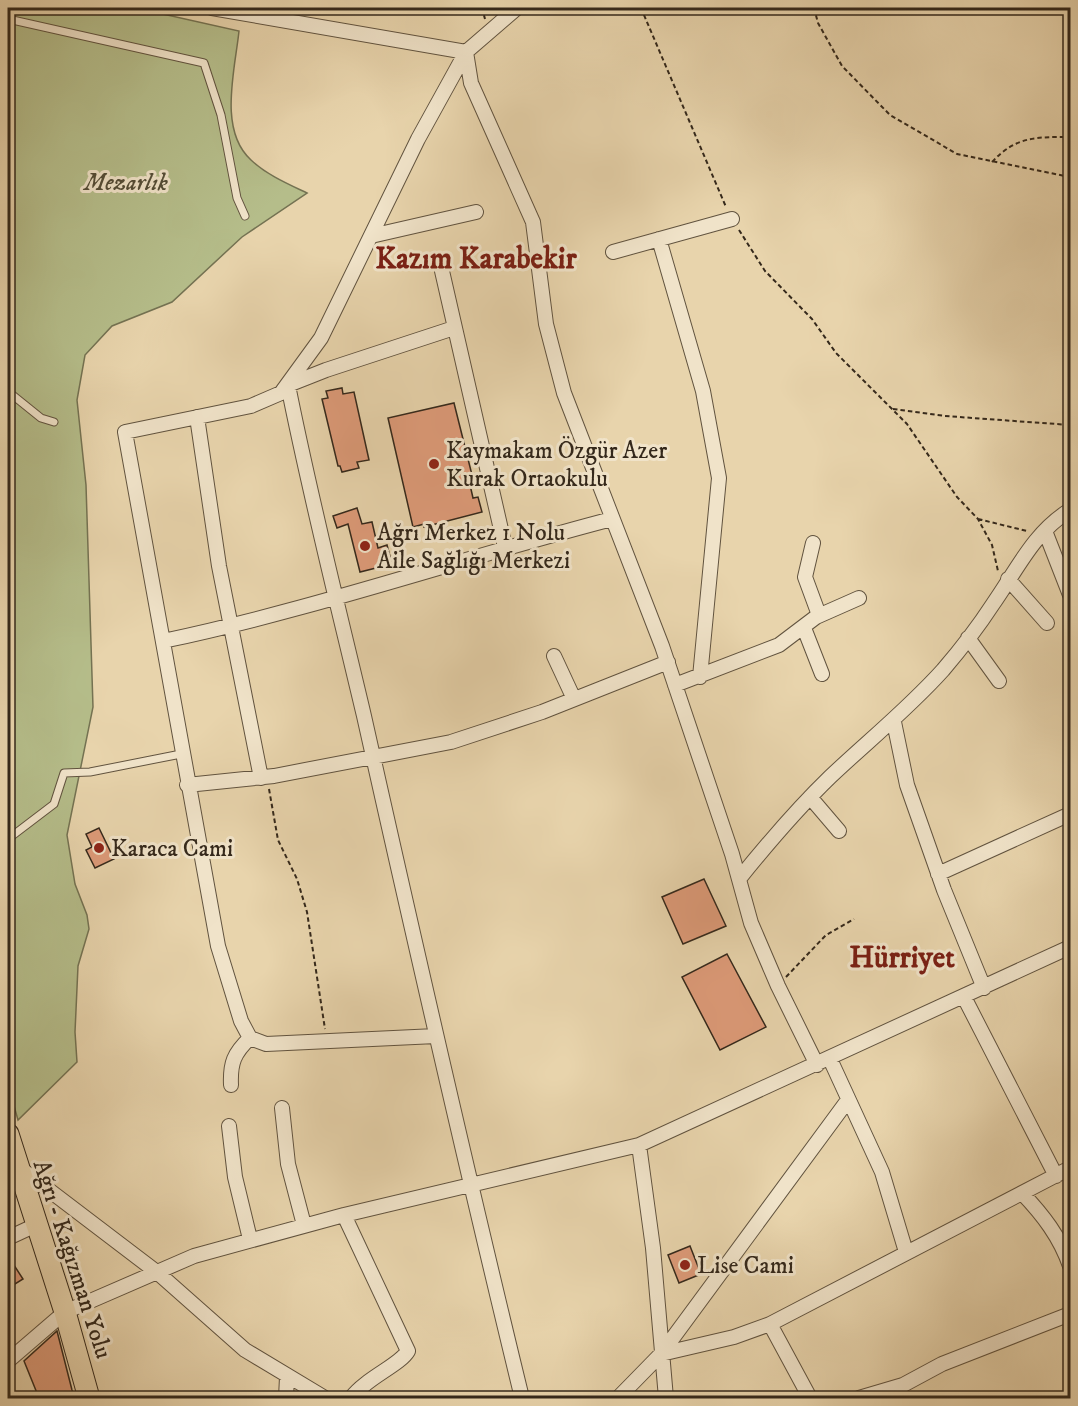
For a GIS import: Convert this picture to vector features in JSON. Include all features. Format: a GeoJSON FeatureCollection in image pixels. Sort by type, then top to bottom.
{"type":"FeatureCollection","features":[{"type":"Feature","properties":{"kind":"main road","name":"Ağrı - Kağızman Yolu"},"geometry":{"type":"LineString","coordinates":[[8,1134],[16,1165],[65,1312],[89,1398]]}},
{"type":"Feature","properties":{"kind":"street"},"geometry":{"type":"LineString","coordinates":[[212,8],[466,52]]}},
{"type":"Feature","properties":{"kind":"street"},"geometry":{"type":"LineString","coordinates":[[436,1036],[266,1044],[250,1038],[241,1021],[218,946],[181,754],[163,641],[124,432],[251,406],[281,393],[321,338],[418,139],[466,52],[517,8]]}},
{"type":"Feature","properties":{"kind":"street"},"geometry":{"type":"LineString","coordinates":[[466,52],[471,83],[533,222],[546,324],[561,381],[668,662],[739,879],[751,923],[778,986],[848,1100],[882,1172],[906,1252]]}},
{"type":"Feature","properties":{"kind":"street"},"geometry":{"type":"LineString","coordinates":[[371,236],[476,212]]}},
{"type":"Feature","properties":{"kind":"street"},"geometry":{"type":"LineString","coordinates":[[613,252],[732,219]]}},
{"type":"Feature","properties":{"kind":"street"},"geometry":{"type":"LineString","coordinates":[[659,239],[703,392],[719,478],[700,677]]}},
{"type":"Feature","properties":{"kind":"street"},"geometry":{"type":"LineString","coordinates":[[442,271],[505,547]]}},
{"type":"Feature","properties":{"kind":"street"},"geometry":{"type":"LineString","coordinates":[[288,385],[454,327]]}},
{"type":"Feature","properties":{"kind":"street"},"geometry":{"type":"LineString","coordinates":[[288,385],[308,489],[373,758],[470,1185],[522,1398]]}},
{"type":"Feature","properties":{"kind":"street"},"geometry":{"type":"LineString","coordinates":[[197,417],[219,566],[233,624],[263,778]]}},
{"type":"Feature","properties":{"kind":"street"},"geometry":{"type":"LineString","coordinates":[[739,879],[785,821],[894,722],[944,669],[1000,594],[1020,559],[1045,531],[1071,510]]}},
{"type":"Feature","properties":{"kind":"street"},"geometry":{"type":"LineString","coordinates":[[163,641],[424,574],[505,547],[612,519]]}},
{"type":"Feature","properties":{"kind":"street"},"geometry":{"type":"LineString","coordinates":[[1045,531],[1071,595]]}},
{"type":"Feature","properties":{"kind":"street"},"geometry":{"type":"LineString","coordinates":[[813,543],[805,577],[819,615]]}},
{"type":"Feature","properties":{"kind":"street"},"geometry":{"type":"LineString","coordinates":[[1008,579],[1047,622]]}},
{"type":"Feature","properties":{"kind":"street"},"geometry":{"type":"LineString","coordinates":[[675,685],[779,645],[819,615],[859,598]]}},
{"type":"Feature","properties":{"kind":"street"},"geometry":{"type":"LineString","coordinates":[[804,628],[822,674]]}},
{"type":"Feature","properties":{"kind":"street"},"geometry":{"type":"LineString","coordinates":[[968,638],[999,681]]}},
{"type":"Feature","properties":{"kind":"street"},"geometry":{"type":"LineString","coordinates":[[554,656],[574,699]]}},
{"type":"Feature","properties":{"kind":"street"},"geometry":{"type":"LineString","coordinates":[[188,785],[263,778],[451,742],[574,699],[668,662]]}},
{"type":"Feature","properties":{"kind":"street"},"geometry":{"type":"LineString","coordinates":[[894,722],[907,785],[938,874],[984,988]]}},
{"type":"Feature","properties":{"kind":"street"},"geometry":{"type":"LineString","coordinates":[[810,797],[839,831]]}},
{"type":"Feature","properties":{"kind":"street"},"geometry":{"type":"LineString","coordinates":[[938,874],[1071,814]]}},
{"type":"Feature","properties":{"kind":"street"},"geometry":{"type":"LineString","coordinates":[[8,1361],[65,1312],[194,1256],[344,1215],[639,1145],[1071,947]]}},
{"type":"Feature","properties":{"kind":"street"},"geometry":{"type":"LineString","coordinates":[[964,997],[1056,1176]]}},
{"type":"Feature","properties":{"kind":"street"},"geometry":{"type":"LineString","coordinates":[[231,1085],[231,1068],[235,1053],[250,1038]]}},
{"type":"Feature","properties":{"kind":"street"},"geometry":{"type":"LineString","coordinates":[[618,1398],[661,1354],[848,1100]]}},
{"type":"Feature","properties":{"kind":"street"},"geometry":{"type":"LineString","coordinates":[[282,1108],[288,1164],[304,1225]]}},
{"type":"Feature","properties":{"kind":"street"},"geometry":{"type":"LineString","coordinates":[[229,1126],[235,1177],[250,1239]]}},
{"type":"Feature","properties":{"kind":"street"},"geometry":{"type":"LineString","coordinates":[[639,1145],[653,1248],[666,1398]]}},
{"type":"Feature","properties":{"kind":"street"},"geometry":{"type":"LineString","coordinates":[[16,1165],[158,1273],[245,1350],[325,1398]]}},
{"type":"Feature","properties":{"kind":"street"},"geometry":{"type":"LineString","coordinates":[[661,1354],[734,1336],[770,1324],[1071,1168]]}},
{"type":"Feature","properties":{"kind":"street"},"geometry":{"type":"LineString","coordinates":[[1022,1193],[1041,1214],[1062,1244],[1071,1266]]}},
{"type":"Feature","properties":{"kind":"street"},"geometry":{"type":"LineString","coordinates":[[344,1215],[408,1352],[402,1359],[369,1379],[351,1398]]}},
{"type":"Feature","properties":{"kind":"street"},"geometry":{"type":"LineString","coordinates":[[8,1238],[36,1225]]}},
{"type":"Feature","properties":{"kind":"street"},"geometry":{"type":"LineString","coordinates":[[859,1398],[903,1385],[942,1364],[1071,1314]]}},
{"type":"Feature","properties":{"kind":"street"},"geometry":{"type":"LineString","coordinates":[[770,1324],[810,1398]]}},
{"type":"Feature","properties":{"kind":"street"},"geometry":{"type":"LineString","coordinates":[[286,1398],[287,1377]]}},
{"type":"Feature","properties":{"kind":"lane"},"geometry":{"type":"LineString","coordinates":[[8,19],[204,63],[221,115],[237,198],[245,216]]}},
{"type":"Feature","properties":{"kind":"lane"},"geometry":{"type":"LineString","coordinates":[[8,375],[10,393],[8,403]]}},
{"type":"Feature","properties":{"kind":"lane"},"geometry":{"type":"LineString","coordinates":[[10,393],[42,418],[54,422]]}},
{"type":"Feature","properties":{"kind":"lane"},"geometry":{"type":"LineString","coordinates":[[8,840],[54,804],[63,773],[90,772],[181,754]]}},
{"type":"Feature","properties":{"kind":"path"},"geometry":{"type":"LineString","coordinates":[[641,8],[717,190],[732,219],[765,271],[812,319],[857,377],[907,424],[957,497],[978,519],[996,557],[1000,594]]}},
{"type":"Feature","properties":{"kind":"path"},"geometry":{"type":"LineString","coordinates":[[814,8],[818,23],[842,66],[890,115],[957,154],[1071,177]]}},
{"type":"Feature","properties":{"kind":"path"},"geometry":{"type":"LineString","coordinates":[[992,162],[1005,148],[1034,137],[1071,137]]}},
{"type":"Feature","properties":{"kind":"path"},"geometry":{"type":"LineString","coordinates":[[891,409],[945,416],[1071,425]]}},
{"type":"Feature","properties":{"kind":"path"},"geometry":{"type":"LineString","coordinates":[[978,519],[1014,530],[1045,531]]}},
{"type":"Feature","properties":{"kind":"path"},"geometry":{"type":"LineString","coordinates":[[263,778],[278,840],[297,879],[307,912],[320,1011],[328,1041]]}},
{"type":"Feature","properties":{"kind":"path"},"geometry":{"type":"LineString","coordinates":[[778,986],[826,935],[854,918]]}},
{"type":"Feature","properties":{"kind":"green space","name":"Mezarlık"},"geometry":{"type":"Polygon","coordinates":[[[8,8],[136,8],[239,31],[231,99],[235,133],[241,147],[257,165],[278,179],[307,193],[242,237],[172,302],[112,326],[85,355],[77,400],[86,485],[93,707],[67,835],[75,884],[87,915],[89,929],[78,966],[75,1032],[77,1062],[18,1120],[8,1085],[8,8]]]}},
{"type":"Feature","properties":{"kind":"building"},"geometry":{"type":"Polygon","coordinates":[[[342,388],[343,394],[354,392],[369,460],[357,462],[359,468],[342,472],[338,466],[322,399],[328,398],[326,391],[342,388]]]}},
{"type":"Feature","properties":{"kind":"building","name":"Kaymakam Özgür Azer Kurak Ortaokulu"},"geometry":{"type":"Polygon","coordinates":[[[454,403],[472,475],[468,476],[473,498],[478,497],[482,512],[424,527],[424,524],[413,527],[388,418],[454,403]]]}},
{"type":"Feature","properties":{"kind":"building","name":"Ağrı Merkez 1 Nolu Aile Sağlığı Merkezi"},"geometry":{"type":"Polygon","coordinates":[[[357,508],[362,524],[372,522],[378,548],[387,545],[392,564],[360,572],[348,524],[337,528],[333,516],[357,508]]]}},
{"type":"Feature","properties":{"kind":"building","name":"Karaca Cami"},"geometry":{"type":"Polygon","coordinates":[[[99,828],[114,859],[95,868],[86,850],[92,847],[86,834],[99,828]]]}},
{"type":"Feature","properties":{"kind":"building"},"geometry":{"type":"Polygon","coordinates":[[[704,879],[726,926],[683,944],[662,897],[704,879]]]}},
{"type":"Feature","properties":{"kind":"building"},"geometry":{"type":"Polygon","coordinates":[[[727,954],[766,1027],[720,1050],[682,977],[727,954]]]}},
{"type":"Feature","properties":{"kind":"building","name":"Lise Cami"},"geometry":{"type":"Polygon","coordinates":[[[690,1246],[701,1274],[679,1283],[668,1255],[690,1246]]]}},
{"type":"Feature","properties":{"kind":"building"},"geometry":{"type":"Polygon","coordinates":[[[8,1256],[23,1279],[15,1284],[8,1273],[8,1256]]]}},
{"type":"Feature","properties":{"kind":"building"},"geometry":{"type":"Polygon","coordinates":[[[57,1331],[75,1398],[39,1398],[24,1361],[57,1331]]]}},
{"type":"Feature","properties":{"kind":"place","name":"Kaymakam Özgür Azer Kurak Ortaokulu"},"geometry":{"type":"Point","coordinates":[434,464]}},
{"type":"Feature","properties":{"kind":"place","name":"Ağrı Merkez 1 Nolu Aile Sağlığı Merkezi"},"geometry":{"type":"Point","coordinates":[365,546]}},
{"type":"Feature","properties":{"kind":"place","name":"Karaca Cami"},"geometry":{"type":"Point","coordinates":[99,848]}},
{"type":"Feature","properties":{"kind":"place","name":"Lise Cami"},"geometry":{"type":"Point","coordinates":[685,1265]}},
{"type":"Feature","properties":{"kind":"district","name":"Kazım Karabekir"},"geometry":{"type":"Point","coordinates":[476,258]}},
{"type":"Feature","properties":{"kind":"district","name":"Hürriyet"},"geometry":{"type":"Point","coordinates":[902,957]}}]}
